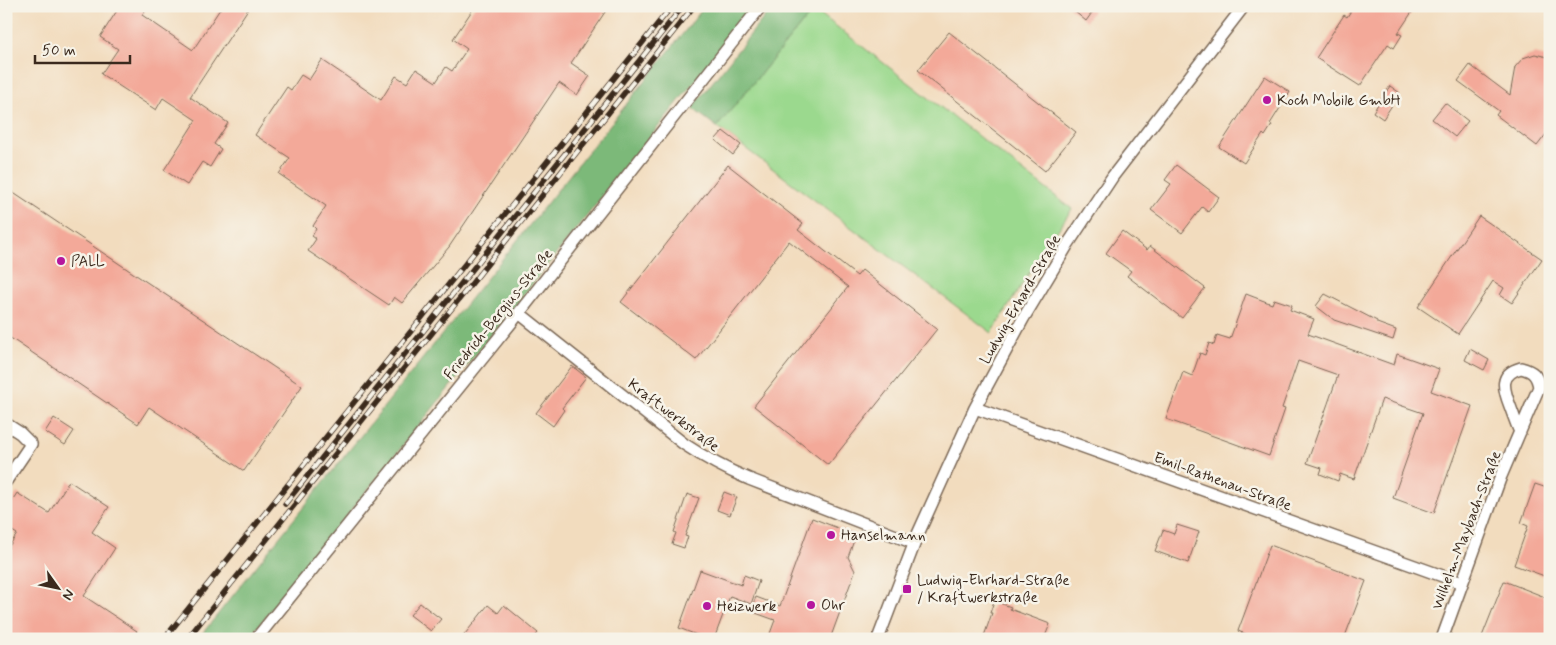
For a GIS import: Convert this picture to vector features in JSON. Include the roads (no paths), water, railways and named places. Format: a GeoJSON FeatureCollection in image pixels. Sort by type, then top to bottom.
{"type":"FeatureCollection","features":[{"type":"Feature","properties":{"kind":"street","name":"Friedrich-Bergius-Straße"},"geometry":{"type":"LineString","coordinates":[[256,639],[519,313],[761,6]]}},
{"type":"Feature","properties":{"kind":"street","name":"Ludwig-Erhard-Straße"},"geometry":{"type":"LineString","coordinates":[[878,639],[914,543],[975,408],[1023,319],[1068,244],[1113,176],[1244,6]]}},
{"type":"Feature","properties":{"kind":"street","name":"Kraftwerkstraße"},"geometry":{"type":"LineString","coordinates":[[519,313],[684,444],[724,469],[914,543]]}},
{"type":"Feature","properties":{"kind":"street","name":"Wilhelm-Maybach-Straße"},"geometry":{"type":"LineString","coordinates":[[1442,639],[1502,476],[1539,386],[1538,378],[1533,373],[1528,369],[1521,368],[1509,373],[1505,380],[1504,388],[1520,432]]}},
{"type":"Feature","properties":{"kind":"street","name":"Emil-Rathenau-Straße"},"geometry":{"type":"LineString","coordinates":[[975,408],[1462,583]]}},
{"type":"Feature","properties":{"kind":"street"},"geometry":{"type":"LineString","coordinates":[[6,424],[20,433],[31,444],[6,481]]}},
{"type":"Feature","properties":{"kind":"railway"},"geometry":{"type":"LineString","coordinates":[[164,639],[672,6]]}},
{"type":"Feature","properties":{"kind":"railway"},"geometry":{"type":"LineString","coordinates":[[285,504],[683,6]]}},
{"type":"Feature","properties":{"kind":"railway"},"geometry":{"type":"LineString","coordinates":[[187,639],[694,6]]}},
{"type":"Feature","properties":{"kind":"place","name":"Koch Mobile GmbH"},"geometry":{"type":"Point","coordinates":[1267,100]}},
{"type":"Feature","properties":{"kind":"place","name":"PALL"},"geometry":{"type":"Point","coordinates":[61,261]}},
{"type":"Feature","properties":{"kind":"place","name":"Hanselmann"},"geometry":{"type":"Point","coordinates":[831,535]}},
{"type":"Feature","properties":{"kind":"place","name":"Ludwig-Ehrhard-Straße / Kraftwerkstraße"},"geometry":{"type":"Point","coordinates":[907,589]}},
{"type":"Feature","properties":{"kind":"place","name":"Ohr"},"geometry":{"type":"Point","coordinates":[811,605]}},
{"type":"Feature","properties":{"kind":"place","name":"Heizwerk"},"geometry":{"type":"Point","coordinates":[707,606]}}]}
